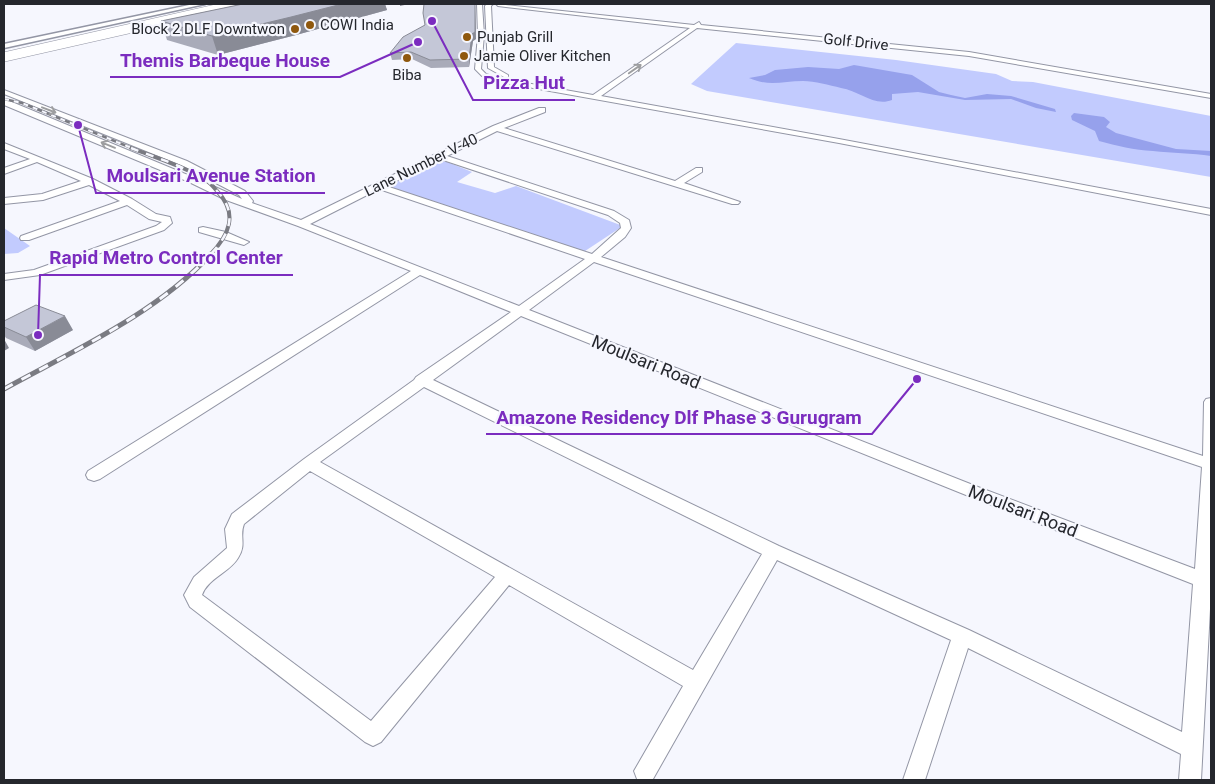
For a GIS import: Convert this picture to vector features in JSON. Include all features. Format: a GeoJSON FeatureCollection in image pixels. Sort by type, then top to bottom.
{"type":"FeatureCollection","features":[{"type":"Feature","properties":{"kind":"highway"},"geometry":{"type":"LineString","coordinates":[[4,58],[217,4]]}},
{"type":"Feature","properties":{"kind":"highway"},"geometry":{"type":"LineString","coordinates":[[4,58],[238,4]]}},
{"type":"Feature","properties":{"kind":"main road"},"geometry":{"type":"LineString","coordinates":[[4,46],[202,4]]}},
{"type":"Feature","properties":{"kind":"main road"},"geometry":{"type":"LineString","coordinates":[[4,58],[71,45],[250,4]]}},
{"type":"Feature","properties":{"kind":"main road"},"geometry":{"type":"LineString","coordinates":[[71,45],[47,47],[37,43],[136,18]]}},
{"type":"Feature","properties":{"kind":"street"},"geometry":{"type":"LineString","coordinates":[[479,4],[481,35],[479,71],[496,80],[719,116],[1211,207]]}},
{"type":"Feature","properties":{"kind":"street"},"geometry":{"type":"LineString","coordinates":[[490,4],[488,6],[493,70],[512,77],[604,96],[703,26]]}},
{"type":"Feature","properties":{"kind":"street","name":"Golf Drive"},"geometry":{"type":"LineString","coordinates":[[498,4],[970,54],[1085,72],[1211,95]]}},
{"type":"Feature","properties":{"kind":"street","name":"Golf Drive"},"geometry":{"type":"LineString","coordinates":[[518,4],[620,17]]}},
{"type":"Feature","properties":{"kind":"street"},"geometry":{"type":"LineString","coordinates":[[604,96],[703,26]]}},
{"type":"Feature","properties":{"kind":"street","name":"Moulsari Road"},"geometry":{"type":"LineString","coordinates":[[4,92],[184,163],[242,193],[250,204]]}},
{"type":"Feature","properties":{"kind":"street","name":"Moulsari Road"},"geometry":{"type":"LineString","coordinates":[[4,102],[192,180],[229,198],[302,224],[972,491],[1207,581]]}},
{"type":"Feature","properties":{"kind":"street","name":"Lane Number V-40"},"geometry":{"type":"LineString","coordinates":[[302,224],[496,128],[542,110]]}},
{"type":"Feature","properties":{"kind":"street"},"geometry":{"type":"LineString","coordinates":[[496,128],[735,202]]}},
{"type":"Feature","properties":{"kind":"street"},"geometry":{"type":"LineString","coordinates":[[4,146],[90,181],[129,201],[153,217],[166,219],[168,223],[160,228],[36,273],[4,277]]}},
{"type":"Feature","properties":{"kind":"street"},"geometry":{"type":"LineString","coordinates":[[930,155],[1211,212]]}},
{"type":"Feature","properties":{"kind":"street"},"geometry":{"type":"LineString","coordinates":[[440,156],[619,217],[625,222],[626,228],[621,235],[593,258],[421,380],[309,463],[238,519],[232,532],[236,543],[234,551],[202,580],[195,588],[193,595],[196,600],[373,735],[508,574]]}},
{"type":"Feature","properties":{"kind":"street"},"geometry":{"type":"LineString","coordinates":[[4,171],[39,159]]}},
{"type":"Feature","properties":{"kind":"street"},"geometry":{"type":"LineString","coordinates":[[676,184],[699,170]]}},
{"type":"Feature","properties":{"kind":"street"},"geometry":{"type":"LineString","coordinates":[[4,201],[43,197],[90,181]]}},
{"type":"Feature","properties":{"kind":"street"},"geometry":{"type":"LineString","coordinates":[[378,186],[1211,464]]}},
{"type":"Feature","properties":{"kind":"street"},"geometry":{"type":"LineString","coordinates":[[26,238],[129,201]]}},
{"type":"Feature","properties":{"kind":"street"},"geometry":{"type":"LineString","coordinates":[[204,230],[244,242]]}},
{"type":"Feature","properties":{"kind":"street"},"geometry":{"type":"LineString","coordinates":[[94,475],[419,271]]}},
{"type":"Feature","properties":{"kind":"street"},"geometry":{"type":"LineString","coordinates":[[421,380],[773,551],[962,636],[1192,748]]}},
{"type":"Feature","properties":{"kind":"street"},"geometry":{"type":"LineString","coordinates":[[1190,780],[1207,581],[1211,402]]}},
{"type":"Feature","properties":{"kind":"street"},"geometry":{"type":"LineString","coordinates":[[309,463],[508,574],[697,683]]}},
{"type":"Feature","properties":{"kind":"street"},"geometry":{"type":"LineString","coordinates":[[645,770],[773,551]]}},
{"type":"Feature","properties":{"kind":"street"},"geometry":{"type":"LineString","coordinates":[[914,780],[962,636]]}},
{"type":"Feature","properties":{"kind":"shaded area"},"geometry":{"type":"Polygon","coordinates":[[[736,43],[896,60],[996,74],[1012,81],[1033,82],[1211,116],[1211,177],[707,91],[691,84],[736,43]]]}},
{"type":"Feature","properties":{"kind":"shaded area"},"geometry":{"type":"Polygon","coordinates":[[[854,65],[912,75],[939,92],[951,95],[965,98],[987,94],[1011,96],[1055,109],[1056,112],[1036,108],[1011,99],[965,100],[918,92],[892,94],[892,100],[885,102],[817,82],[770,83],[749,78],[765,75],[775,70],[808,67],[839,69],[854,65]]]}},
{"type":"Feature","properties":{"kind":"shaded area"},"geometry":{"type":"Polygon","coordinates":[[[1074,113],[1104,117],[1110,122],[1106,127],[1116,133],[1176,149],[1211,151],[1211,156],[1139,150],[1099,141],[1095,131],[1072,120],[1071,116],[1074,113]]]}},
{"type":"Feature","properties":{"kind":"shaded area"},"geometry":{"type":"Polygon","coordinates":[[[440,159],[472,172],[457,182],[495,193],[516,186],[623,226],[579,255],[386,185],[440,159]]]}},
{"type":"Feature","properties":{"kind":"shaded area"},"geometry":{"type":"Polygon","coordinates":[[[4,228],[30,246],[18,253],[4,254],[4,228]]]}},
{"type":"Feature","properties":{"kind":"building"},"geometry":{"type":"Polygon","coordinates":[[[243,4],[342,4],[212,36],[161,21],[243,4]]]}},
{"type":"Feature","properties":{"kind":"building"},"geometry":{"type":"Polygon","coordinates":[[[424,4],[475,4],[475,32],[472,34],[469,59],[430,60],[411,52],[390,53],[403,37],[425,25],[424,4]]]}},
{"type":"Feature","properties":{"kind":"building"},"geometry":{"type":"Polygon","coordinates":[[[36,305],[65,316],[26,337],[4,327],[4,321],[36,305]]]}},
{"type":"Feature","properties":{"kind":"railway"},"geometry":{"type":"LineString","coordinates":[[4,99],[22,103],[134,149]]}},
{"type":"Feature","properties":{"kind":"railway"},"geometry":{"type":"LineString","coordinates":[[131,148],[195,173],[212,185],[224,200],[228,208],[229,224],[222,240],[210,255]]}},
{"type":"Feature","properties":{"kind":"railway"},"geometry":{"type":"LineString","coordinates":[[4,389],[86,345],[140,313],[166,295],[210,255]]}},
{"type":"Feature","properties":{"kind":"place","name":"Pizza Hut"},"geometry":{"type":"Point","coordinates":[432,21]}},
{"type":"Feature","properties":{"kind":"place","name":"COWI India"},"geometry":{"type":"Point","coordinates":[310,25]}},
{"type":"Feature","properties":{"kind":"place","name":"Block 2 DLF Downtwon"},"geometry":{"type":"Point","coordinates":[295,29]}},
{"type":"Feature","properties":{"kind":"place","name":"Punjab Grill"},"geometry":{"type":"Point","coordinates":[467,37]}},
{"type":"Feature","properties":{"kind":"place","name":"Themis Barbeque House"},"geometry":{"type":"Point","coordinates":[418,42]}},
{"type":"Feature","properties":{"kind":"place","name":"Jamie Oliver Kitchen"},"geometry":{"type":"Point","coordinates":[464,56]}},
{"type":"Feature","properties":{"kind":"place","name":"Biba"},"geometry":{"type":"Point","coordinates":[407,58]}},
{"type":"Feature","properties":{"kind":"place","name":"Moulsari Avenue Station"},"geometry":{"type":"Point","coordinates":[78,125]}},
{"type":"Feature","properties":{"kind":"place","name":"Rapid Metro Control Center"},"geometry":{"type":"Point","coordinates":[38,335]}},
{"type":"Feature","properties":{"kind":"place","name":"Amazone Residency Dlf Phase 3 Gurugram"},"geometry":{"type":"Point","coordinates":[917,379]}}]}
